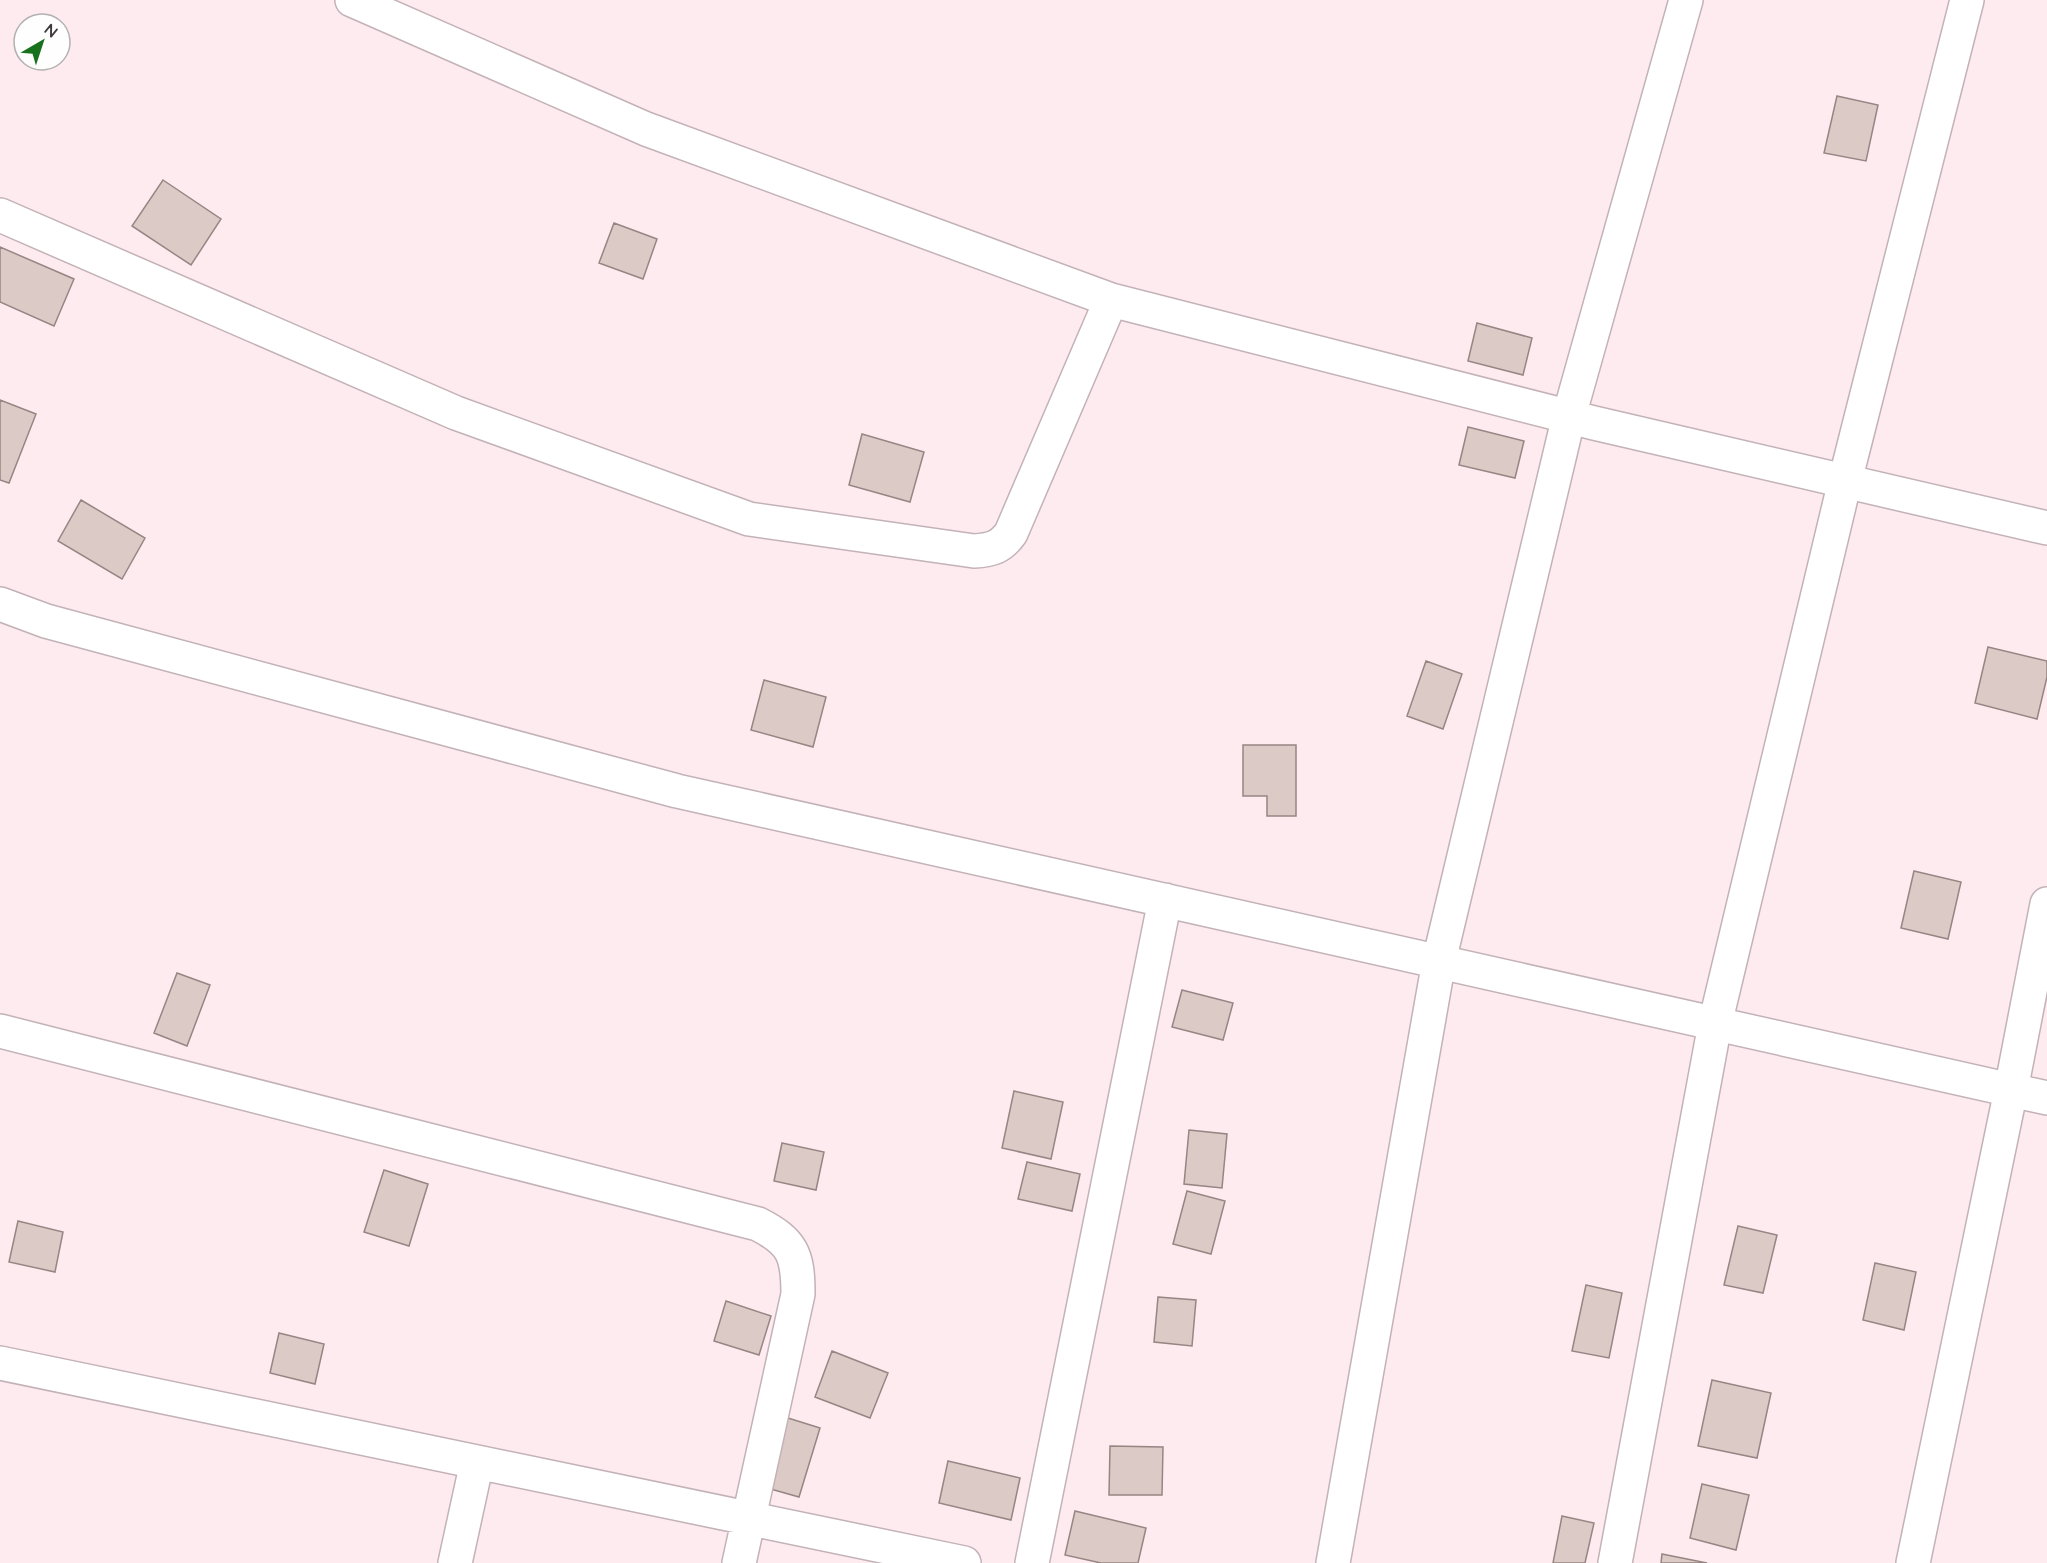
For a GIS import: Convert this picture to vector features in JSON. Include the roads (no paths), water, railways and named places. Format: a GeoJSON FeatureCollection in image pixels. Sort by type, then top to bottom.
{"type":"FeatureCollection","features":[{"type":"Feature","properties":{"kind":"street"},"geometry":{"type":"LineString","coordinates":[[352,0],[646,129],[1111,300],[1569,416],[2047,528]]}},
{"type":"Feature","properties":{"kind":"street"},"geometry":{"type":"LineString","coordinates":[[1333,1563],[1439,961],[1569,416],[1686,0]]}},
{"type":"Feature","properties":{"kind":"street"},"geometry":{"type":"LineString","coordinates":[[1615,1563],[1715,1024],[1845,481],[1967,0]]}},
{"type":"Feature","properties":{"kind":"street"},"geometry":{"type":"LineString","coordinates":[[0,215],[456,413],[749,519],[974,550],[993,549],[1004,542],[1011,533],[1111,300]]}},
{"type":"Feature","properties":{"kind":"street"},"geometry":{"type":"LineString","coordinates":[[0,604],[46,621],[677,791],[2047,1098]]}},
{"type":"Feature","properties":{"kind":"street"},"geometry":{"type":"LineString","coordinates":[[1032,1563],[1165,900]]}},
{"type":"Feature","properties":{"kind":"street"},"geometry":{"type":"LineString","coordinates":[[1913,1563],[2047,904]]}},
{"type":"Feature","properties":{"kind":"street"},"geometry":{"type":"LineString","coordinates":[[0,1031],[758,1224],[777,1234],[792,1250],[798,1268],[798,1294],[739,1563]]}},
{"type":"Feature","properties":{"kind":"street"},"geometry":{"type":"LineString","coordinates":[[0,1363],[964,1563]]}},
{"type":"Feature","properties":{"kind":"street"},"geometry":{"type":"LineString","coordinates":[[455,1563],[477,1462]]}}]}
